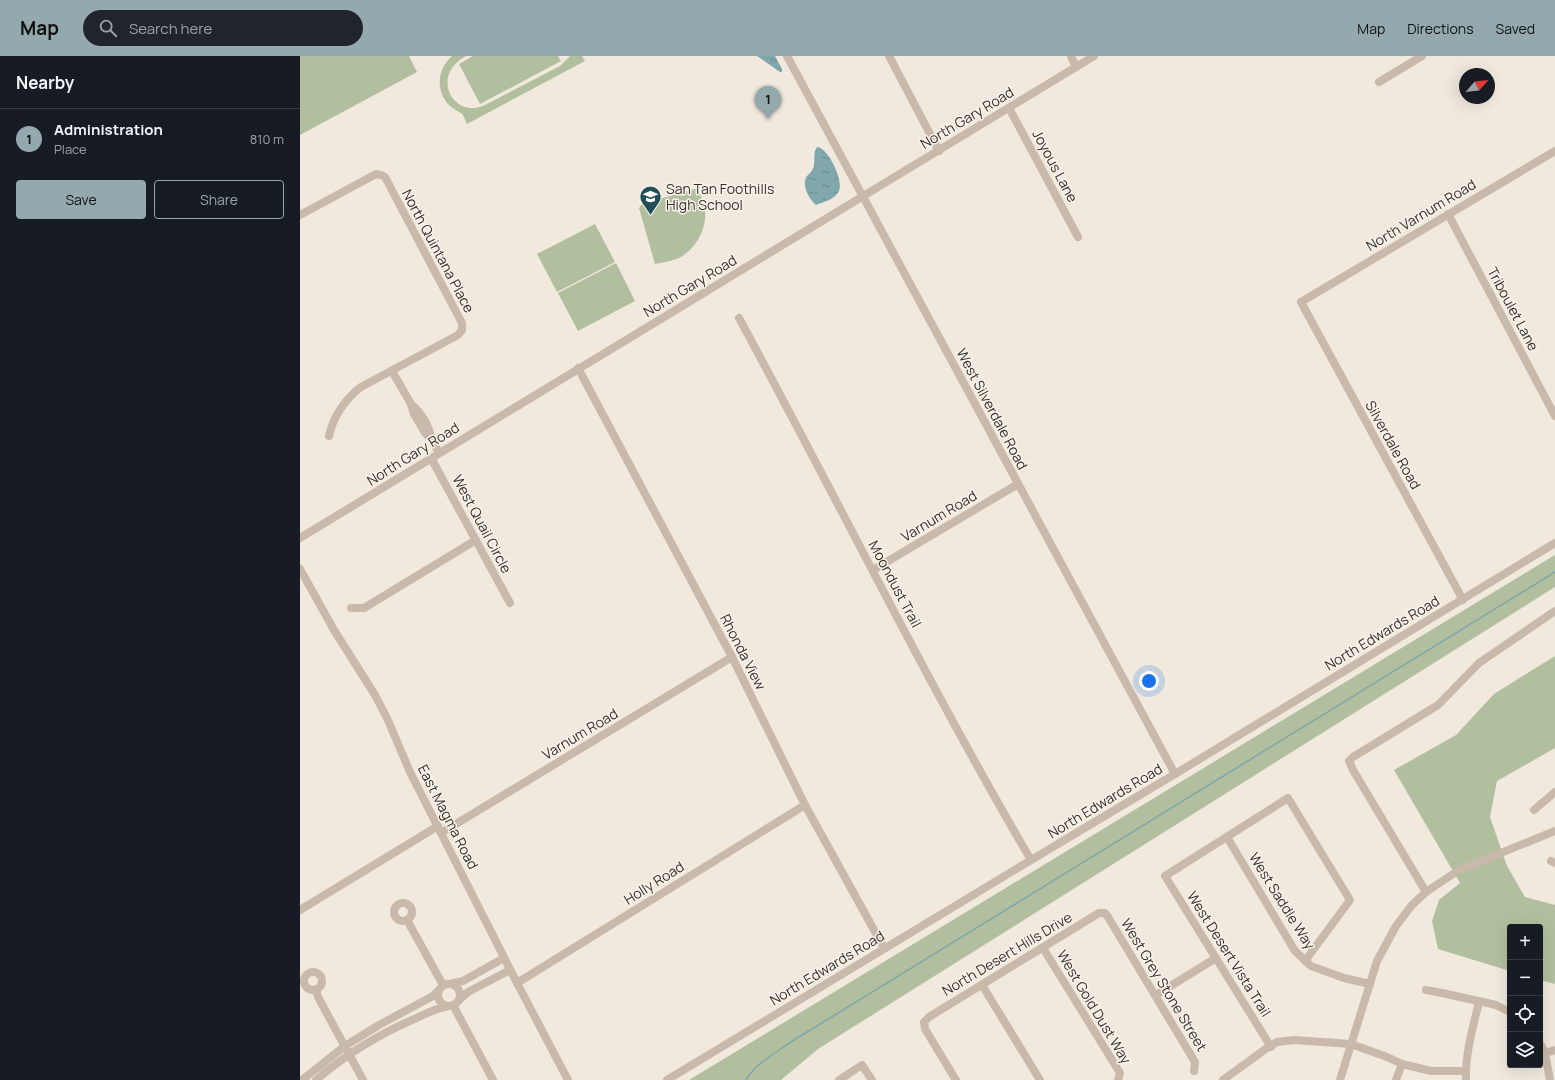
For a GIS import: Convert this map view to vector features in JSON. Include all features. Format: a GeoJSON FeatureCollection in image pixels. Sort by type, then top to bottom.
{"type":"FeatureCollection","features":[{"type":"Feature","properties":{"kind":"street","name":"West Silverdale Road"},"geometry":{"type":"LineString","coordinates":[[787,56],[1175,774]]}},
{"type":"Feature","properties":{"kind":"street"},"geometry":{"type":"LineString","coordinates":[[889,56],[940,151]]}},
{"type":"Feature","properties":{"kind":"street"},"geometry":{"type":"LineString","coordinates":[[1071,56],[1076,67]]}},
{"type":"Feature","properties":{"kind":"street","name":"North Gary Road"},"geometry":{"type":"LineString","coordinates":[[300,538],[578,368],[940,151],[1094,56]]}},
{"type":"Feature","properties":{"kind":"street"},"geometry":{"type":"LineString","coordinates":[[1379,82],[1422,56]]}},
{"type":"Feature","properties":{"kind":"street","name":"Joyous Lane"},"geometry":{"type":"LineString","coordinates":[[1009,108],[1078,237]]}},
{"type":"Feature","properties":{"kind":"street","name":"North Varnum Road"},"geometry":{"type":"LineString","coordinates":[[1301,302],[1555,151]]}},
{"type":"Feature","properties":{"kind":"street","name":"North Quintana Place"},"geometry":{"type":"LineString","coordinates":[[300,215],[376,174],[381,174],[385,177],[462,323],[462,330],[458,335],[353,393],[331,424],[329,436]]}},
{"type":"Feature","properties":{"kind":"street","name":"Triboulet Lane"},"geometry":{"type":"LineString","coordinates":[[1448,214],[1555,416]]}},
{"type":"Feature","properties":{"kind":"street","name":"Silverdale Road"},"geometry":{"type":"LineString","coordinates":[[1301,302],[1463,600]]}},
{"type":"Feature","properties":{"kind":"street","name":"Moondust Trail"},"geometry":{"type":"LineString","coordinates":[[739,318],[985,783],[1030,860]]}},
{"type":"Feature","properties":{"kind":"street","name":"Rhonda View"},"geometry":{"type":"LineString","coordinates":[[578,368],[732,657],[805,805],[884,948]]}},
{"type":"Feature","properties":{"kind":"street"},"geometry":{"type":"LineString","coordinates":[[392,371],[411,404],[414,414],[439,453]]}},
{"type":"Feature","properties":{"kind":"street","name":"West Quail Circle"},"geometry":{"type":"LineString","coordinates":[[431,458],[510,603]]}},
{"type":"Feature","properties":{"kind":"street","name":"Varnum Road"},"geometry":{"type":"LineString","coordinates":[[873,570],[1018,484]]}},
{"type":"Feature","properties":{"kind":"street"},"geometry":{"type":"LineString","coordinates":[[351,608],[364,608],[476,540]]}},
{"type":"Feature","properties":{"kind":"street","name":"North Edwards Road"},"geometry":{"type":"LineString","coordinates":[[667,1080],[1555,543]]}},
{"type":"Feature","properties":{"kind":"street","name":"East Magma Road"},"geometry":{"type":"LineString","coordinates":[[300,569],[334,630],[375,695],[387,718],[410,772],[439,830],[568,1080]]}},
{"type":"Feature","properties":{"kind":"street"},"geometry":{"type":"LineString","coordinates":[[1426,892],[1349,761],[1353,756],[1438,705],[1479,663],[1555,610]]}},
{"type":"Feature","properties":{"kind":"street","name":"Varnum Road"},"geometry":{"type":"LineString","coordinates":[[300,910],[439,830],[732,657]]}},
{"type":"Feature","properties":{"kind":"street"},"geometry":{"type":"LineString","coordinates":[[1534,810],[1555,792]]}},
{"type":"Feature","properties":{"kind":"street"},"geometry":{"type":"LineString","coordinates":[[1227,837],[1288,798],[1350,900],[1304,961]]}},
{"type":"Feature","properties":{"kind":"street","name":"Holly Road"},"geometry":{"type":"LineString","coordinates":[[517,983],[805,805]]}},
{"type":"Feature","properties":{"kind":"street"},"geometry":{"type":"LineString","coordinates":[[1340,1080],[1377,961],[1393,931],[1412,905],[1426,892],[1459,870],[1555,831]]}},
{"type":"Feature","properties":{"kind":"street","name":"West Desert Vista Trail"},"geometry":{"type":"LineString","coordinates":[[1227,837],[1165,876],[1271,1046]]}},
{"type":"Feature","properties":{"kind":"street","name":"West Saddle Way"},"geometry":{"type":"LineString","coordinates":[[1227,837],[1295,951],[1304,961],[1323,971],[1370,984]]}},
{"type":"Feature","properties":{"kind":"street","name":"North Desert Hills Drive"},"geometry":{"type":"LineString","coordinates":[[956,1080],[925,1029],[924,1022],[929,1017],[1099,913],[1105,913]]}},
{"type":"Feature","properties":{"kind":"street","name":"West Grey Stone Street"},"geometry":{"type":"LineString","coordinates":[[1105,913],[1156,995],[1195,1062],[1194,1071]]}},
{"type":"Feature","properties":{"kind":"street"},"geometry":{"type":"LineString","coordinates":[[407,920],[444,987]]}},
{"type":"Feature","properties":{"kind":"street","name":"West Gold Dust Way"},"geometry":{"type":"LineString","coordinates":[[1043,948],[1120,1073],[1118,1080]]}},
{"type":"Feature","properties":{"kind":"street"},"geometry":{"type":"LineString","coordinates":[[302,1080],[344,1046],[433,996],[444,987],[463,982],[504,958]]}},
{"type":"Feature","properties":{"kind":"street"},"geometry":{"type":"LineString","coordinates":[[1156,995],[1216,958]]}},
{"type":"Feature","properties":{"kind":"street"},"geometry":{"type":"LineString","coordinates":[[316,1080],[349,1054],[385,1032],[438,1008],[453,1004],[468,992],[510,970]]}},
{"type":"Feature","properties":{"kind":"street"},"geometry":{"type":"LineString","coordinates":[[453,985],[459,990],[460,997],[453,1004],[442,1004],[438,998],[444,987],[453,985]]}},
{"type":"Feature","properties":{"kind":"street"},"geometry":{"type":"LineString","coordinates":[[982,985],[1040,1080]]}},
{"type":"Feature","properties":{"kind":"street"},"geometry":{"type":"LineString","coordinates":[[316,990],[318,997],[363,1080]]}},
{"type":"Feature","properties":{"kind":"street"},"geometry":{"type":"LineString","coordinates":[[1426,990],[1496,1005],[1507,1010]]}},
{"type":"Feature","properties":{"kind":"street"},"geometry":{"type":"LineString","coordinates":[[1466,1080],[1470,1040],[1479,1002]]}},
{"type":"Feature","properties":{"kind":"street"},"geometry":{"type":"LineString","coordinates":[[453,1004],[493,1080]]}},
{"type":"Feature","properties":{"kind":"street"},"geometry":{"type":"LineString","coordinates":[[1223,1080],[1245,1063],[1271,1046],[1284,1040],[1351,1044],[1402,1064],[1431,1071],[1466,1071]]}},
{"type":"Feature","properties":{"kind":"street"},"geometry":{"type":"LineString","coordinates":[[1543,1049],[1550,1080]]}},
{"type":"Feature","properties":{"kind":"street"},"geometry":{"type":"LineString","coordinates":[[1545,1053],[1555,1050]]}},
{"type":"Feature","properties":{"kind":"street"},"geometry":{"type":"LineString","coordinates":[[1396,1080],[1402,1064]]}},
{"type":"Feature","properties":{"kind":"street"},"geometry":{"type":"LineString","coordinates":[[839,1080],[862,1065],[872,1080]]}},
{"type":"Feature","properties":{"kind":"green space"},"geometry":{"type":"Polygon","coordinates":[[[300,56],[409,56],[417,72],[300,135],[300,56]]]}},
{"type":"Feature","properties":{"kind":"green space"},"geometry":{"type":"Polygon","coordinates":[[[452,56],[466,56],[455,64],[449,74],[448,84],[450,94],[456,101],[464,106],[474,108],[485,105],[560,66],[570,56],[582,56],[585,61],[467,124],[464,116],[448,104],[441,92],[441,73],[447,61],[452,56]]]}},
{"type":"Feature","properties":{"kind":"green space"},"geometry":{"type":"Polygon","coordinates":[[[473,56],[558,56],[561,61],[480,104],[459,64],[473,56]]]}},
{"type":"Feature","properties":{"kind":"green space"},"geometry":{"type":"Polygon","coordinates":[[[698,188],[705,211],[704,225],[699,238],[690,250],[679,258],[655,264],[639,208],[642,204],[698,188]]]}},
{"type":"Feature","properties":{"kind":"green space"},"geometry":{"type":"Polygon","coordinates":[[[595,224],[615,262],[557,292],[537,254],[595,224]]]}},
{"type":"Feature","properties":{"kind":"green space"},"geometry":{"type":"Polygon","coordinates":[[[616,263],[635,301],[578,331],[558,293],[616,263]]]}},
{"type":"Feature","properties":{"kind":"green space"},"geometry":{"type":"Polygon","coordinates":[[[1555,555],[1555,587],[818,1049],[781,1080],[689,1080],[1555,555]]]}},
{"type":"Feature","properties":{"kind":"green space"},"geometry":{"type":"Polygon","coordinates":[[[1555,656],[1555,748],[1497,781],[1490,817],[1507,866],[1525,897],[1555,905],[1555,984],[1543,981],[1543,924],[1507,924],[1507,970],[1438,949],[1432,921],[1439,900],[1460,883],[1394,770],[1456,735],[1494,694],[1555,656]]]}},
{"type":"Feature","properties":{"kind":"water"},"geometry":{"type":"Polygon","coordinates":[[[757,56],[775,56],[782,69],[782,72],[780,72],[757,56]]]}},
{"type":"Feature","properties":{"kind":"water"},"geometry":{"type":"Polygon","coordinates":[[[817,147],[826,152],[830,158],[837,173],[840,186],[839,191],[835,196],[816,205],[808,196],[805,188],[805,180],[814,167],[817,147]]]}},
{"type":"Feature","properties":{"kind":"waterway"},"geometry":{"type":"LineString","coordinates":[[746,1080],[759,1065],[786,1045],[1555,572]]}},
{"type":"Feature","properties":{"kind":"place","name":"Administration"},"geometry":{"type":"Point","coordinates":[768,119]}},
{"type":"Feature","properties":{"kind":"place","name":"San Tan Foothills High School"},"geometry":{"type":"Point","coordinates":[650,216]}}]}
